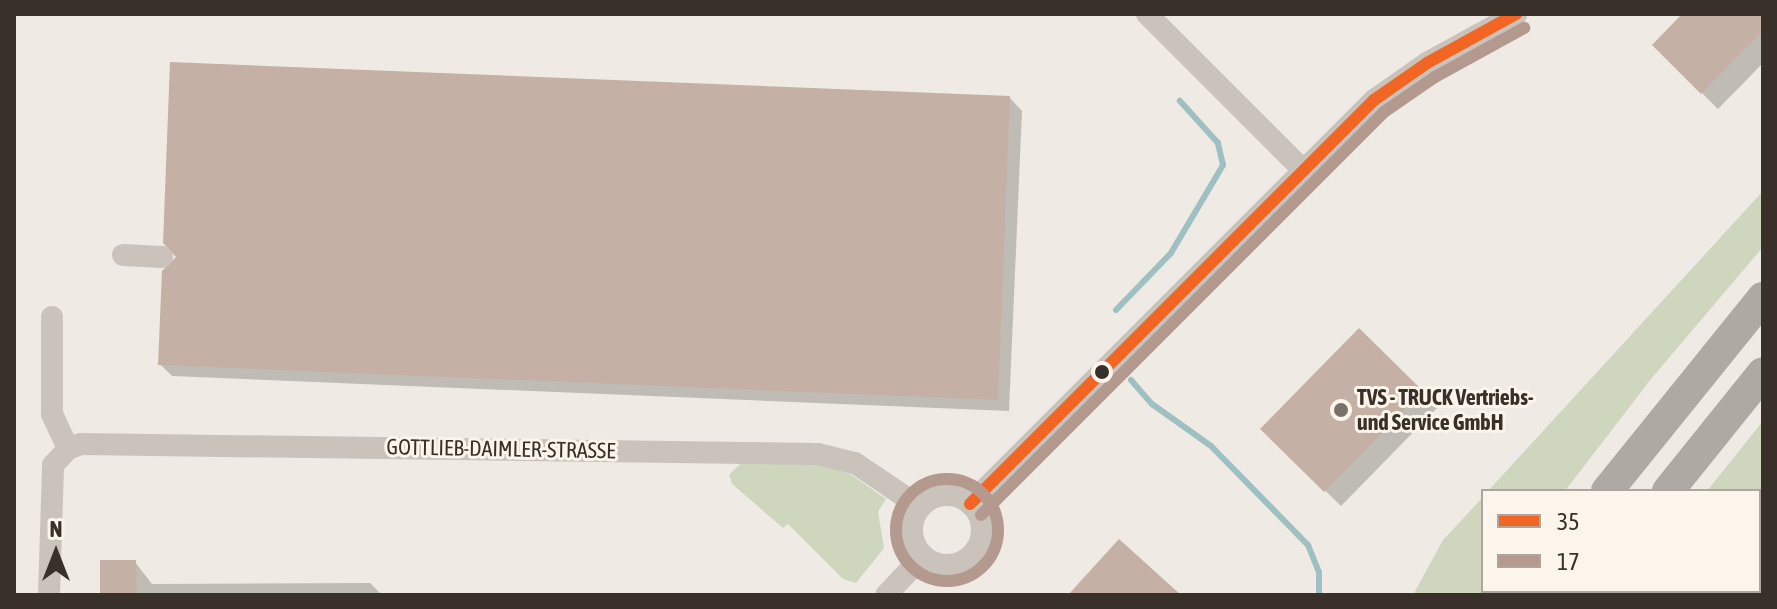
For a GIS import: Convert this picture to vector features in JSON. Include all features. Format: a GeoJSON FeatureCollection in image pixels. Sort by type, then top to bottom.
{"type":"FeatureCollection","features":[{"type":"Feature","properties":{"kind":"highway"},"geometry":{"type":"LineString","coordinates":[[1609,489],[1763,298]]}},
{"type":"Feature","properties":{"kind":"highway"},"geometry":{"type":"LineString","coordinates":[[1670,489],[1763,373]]}},
{"type":"Feature","properties":{"kind":"street"},"geometry":{"type":"LineString","coordinates":[[1147,14],[1303,170]]}},
{"type":"Feature","properties":{"kind":"street"},"geometry":{"type":"LineString","coordinates":[[970,504],[1374,100],[1427,63],[1516,14]]}},
{"type":"Feature","properties":{"kind":"street"},"geometry":{"type":"LineString","coordinates":[[123,255],[162,257]]}},
{"type":"Feature","properties":{"kind":"street"},"geometry":{"type":"LineString","coordinates":[[49,595],[51,478],[53,465],[68,449],[52,414],[52,317]]}},
{"type":"Feature","properties":{"kind":"street","name":"GOTTLIEB-DAIMLER-STRASSE"},"geometry":{"type":"LineString","coordinates":[[68,449],[102,442],[818,454],[855,463],[920,507]]}},
{"type":"Feature","properties":{"kind":"street"},"geometry":{"type":"LineString","coordinates":[[945,495],[970,504],[982,534],[973,554],[954,564],[923,556],[912,532],[920,507],[945,495]]}},
{"type":"Feature","properties":{"kind":"street"},"geometry":{"type":"LineString","coordinates":[[886,595],[923,556]]}},
{"type":"Feature","properties":{"kind":"green space"},"geometry":{"type":"Polygon","coordinates":[[[1763,191],[1763,247],[1651,379],[1567,489],[1490,489],[1763,191]]]}},
{"type":"Feature","properties":{"kind":"green space"},"geometry":{"type":"Polygon","coordinates":[[[1763,421],[1761,580],[1761,489],[1709,489],[1763,421]]]}},
{"type":"Feature","properties":{"kind":"green space"},"geometry":{"type":"Polygon","coordinates":[[[742,462],[820,464],[846,471],[886,499],[878,512],[884,548],[856,583],[843,579],[788,524],[783,528],[732,484],[729,475],[742,462]]]}},
{"type":"Feature","properties":{"kind":"green space"},"geometry":{"type":"Polygon","coordinates":[[[1481,499],[1481,593],[1494,593],[1492,595],[1413,595],[1443,540],[1481,499]]]}},
{"type":"Feature","properties":{"kind":"building"},"geometry":{"type":"Polygon","coordinates":[[[1682,14],[1763,14],[1763,31],[1701,94],[1652,45],[1682,14]]]}},
{"type":"Feature","properties":{"kind":"building"},"geometry":{"type":"Polygon","coordinates":[[[170,62],[1010,96],[998,400],[158,365],[162,271],[176,257],[163,243],[170,62]]]}},
{"type":"Feature","properties":{"kind":"building","name":"TVS - TRUCK Vertriebs- und Service GmbH"},"geometry":{"type":"Polygon","coordinates":[[[1359,328],[1423,391],[1324,492],[1260,429],[1359,328]]]}},
{"type":"Feature","properties":{"kind":"building"},"geometry":{"type":"Polygon","coordinates":[[[1119,539],[1181,595],[1068,595],[1119,539]]]}},
{"type":"Feature","properties":{"kind":"building"},"geometry":{"type":"Polygon","coordinates":[[[100,560],[136,560],[137,595],[100,595],[100,560]]]}},
{"type":"Feature","properties":{"kind":"waterway"},"geometry":{"type":"LineString","coordinates":[[1116,310],[1171,253],[1223,165],[1218,143],[1180,101]]}},
{"type":"Feature","properties":{"kind":"waterway"},"geometry":{"type":"LineString","coordinates":[[1131,380],[1152,404],[1211,446],[1308,545],[1319,572],[1319,595]]}},
{"type":"Feature","properties":{"kind":"transit line","name":"35"},"geometry":{"type":"LineString","coordinates":[[970,504],[1374,100],[1427,63],[1516,14]]}},
{"type":"Feature","properties":{"kind":"transit line","name":"17"},"geometry":{"type":"LineString","coordinates":[[981,515],[1384,112],[1435,77],[1524,28]]}},
{"type":"Feature","properties":{"kind":"transit line","name":"17"},"geometry":{"type":"LineString","coordinates":[[947,479],[966,483],[983,494],[994,511],[998,530],[994,549],[983,566],[966,577],[947,581],[928,577],[911,566],[900,549],[896,530],[900,511],[911,494],[928,483],[947,479]]}},
{"type":"Feature","properties":{"kind":"place","name":"TVS - TRUCK Vertriebs- und Service GmbH"},"geometry":{"type":"Point","coordinates":[1341,410]}}]}
